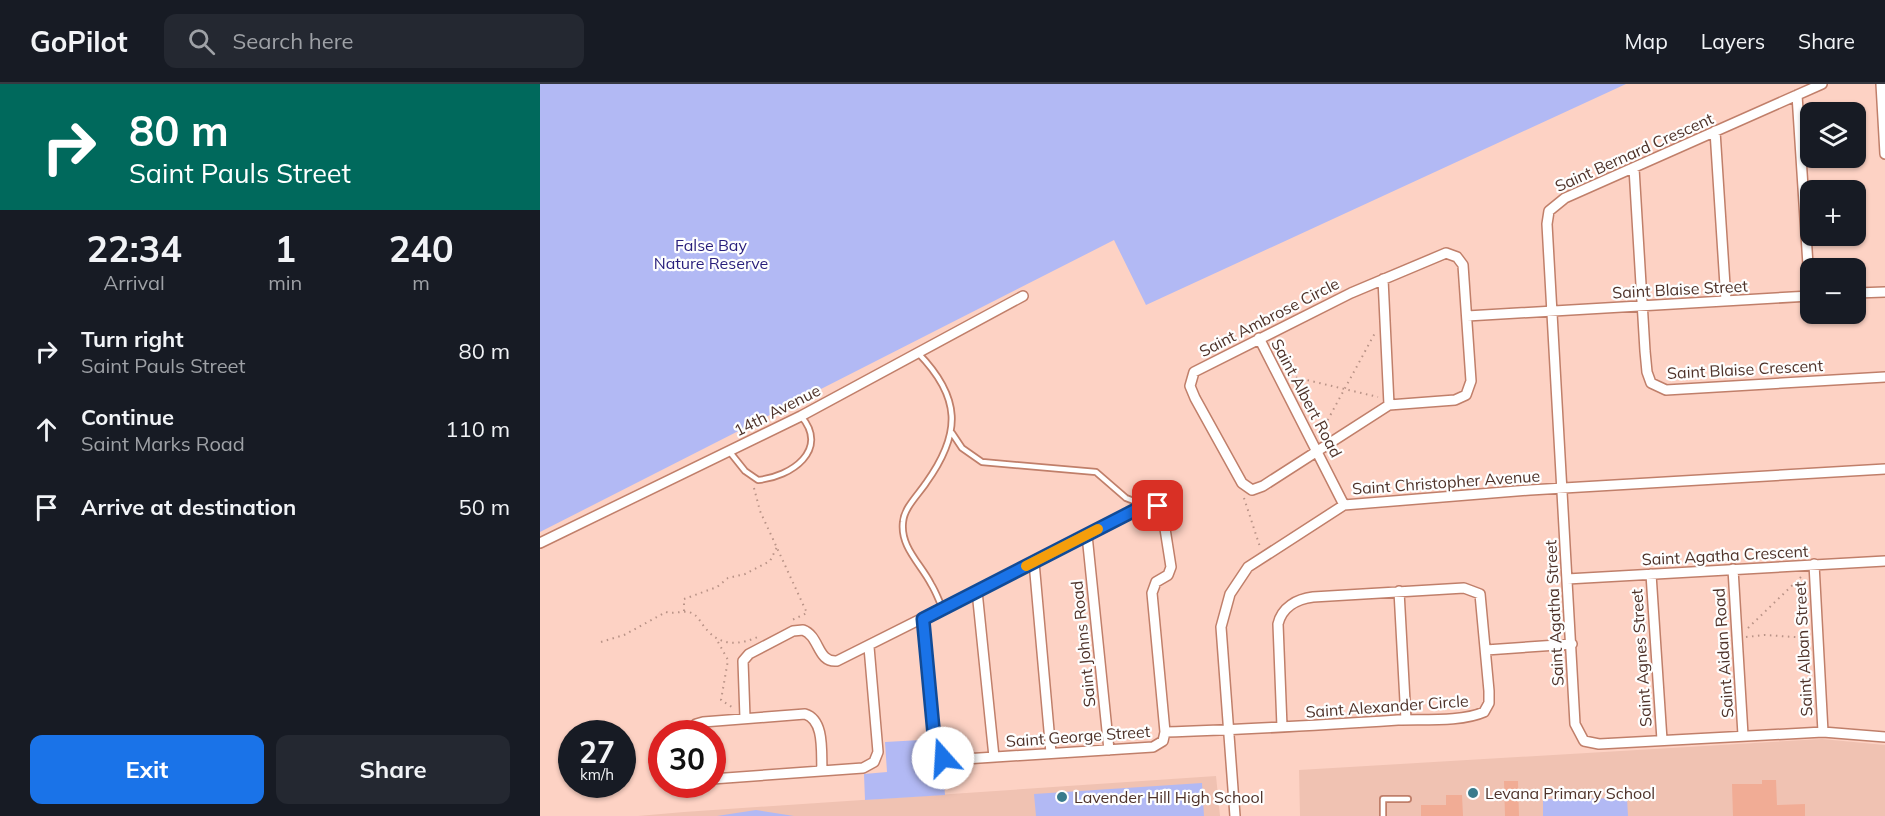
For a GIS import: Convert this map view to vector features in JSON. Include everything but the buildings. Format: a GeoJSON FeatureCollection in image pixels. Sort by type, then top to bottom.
{"type":"FeatureCollection","features":[{"type":"Feature","properties":{"kind":"street","name":"Saint Bernard Crescent"},"geometry":{"type":"LineString","coordinates":[[1563,488],[1547,224],[1549,211],[1558,202],[1822,84]]}},
{"type":"Feature","properties":{"kind":"street"},"geometry":{"type":"LineString","coordinates":[[1881,84],[1885,154]]}},
{"type":"Feature","properties":{"kind":"street"},"geometry":{"type":"LineString","coordinates":[[1797,95],[1808,258]]}},
{"type":"Feature","properties":{"kind":"street"},"geometry":{"type":"LineString","coordinates":[[1715,131],[1726,301]]}},
{"type":"Feature","properties":{"kind":"street"},"geometry":{"type":"LineString","coordinates":[[1634,168],[1643,306]]}},
{"type":"Feature","properties":{"kind":"street","name":"Saint Ambrose Circle"},"geometry":{"type":"LineString","coordinates":[[1446,253],[1457,257],[1463,265],[1471,381],[1466,395],[1455,400],[1389,403],[1318,451],[1258,489],[1252,490],[1242,483],[1195,399],[1190,386],[1191,379],[1202,367],[1383,279],[1440,254],[1446,253]]}},
{"type":"Feature","properties":{"kind":"street"},"geometry":{"type":"LineString","coordinates":[[1383,279],[1389,403]]}},
{"type":"Feature","properties":{"kind":"street"},"geometry":{"type":"LineString","coordinates":[[1866,293],[1885,292]]}},
{"type":"Feature","properties":{"kind":"street","name":"14th Avenue"},"geometry":{"type":"LineString","coordinates":[[540,543],[801,416],[1023,296]]}},
{"type":"Feature","properties":{"kind":"street","name":"Saint Blaise Street"},"geometry":{"type":"LineString","coordinates":[[1552,311],[1800,297]]}},
{"type":"Feature","properties":{"kind":"street","name":"Saint Blaise Crescent"},"geometry":{"type":"LineString","coordinates":[[1643,306],[1647,372],[1651,383],[1659,388],[1885,377]]}},
{"type":"Feature","properties":{"kind":"street"},"geometry":{"type":"LineString","coordinates":[[1467,316],[1552,311]]}},
{"type":"Feature","properties":{"kind":"street","name":"Saint Albert Road"},"geometry":{"type":"LineString","coordinates":[[1259,338],[1313,440],[1344,505]]}},
{"type":"Feature","properties":{"kind":"street","name":"Saint Christopher Avenue"},"geometry":{"type":"LineString","coordinates":[[1235,816],[1222,618],[1240,575],[1264,556],[1344,505],[1563,488],[1885,470]]}},
{"type":"Feature","properties":{"kind":"street","name":"Saint Agatha Street"},"geometry":{"type":"LineString","coordinates":[[1563,488],[1575,723],[1580,736],[1590,743],[1599,744],[1662,740]]}},
{"type":"Feature","properties":{"kind":"street"},"geometry":{"type":"LineString","coordinates":[[745,718],[742,666],[749,654],[797,630],[809,632],[823,657],[832,662],[869,647],[1145,505],[1155,505],[1161,511],[1171,567],[1168,575],[1156,582],[1152,593],[1166,732]]}},
{"type":"Feature","properties":{"kind":"street","name":"Saint Johns Road"},"geometry":{"type":"LineString","coordinates":[[1087,535],[1109,750]]}},
{"type":"Feature","properties":{"kind":"street","name":"Saint Agatha Crescent"},"geometry":{"type":"LineString","coordinates":[[1567,579],[1885,561]]}},
{"type":"Feature","properties":{"kind":"street"},"geometry":{"type":"LineString","coordinates":[[1034,562],[1051,753]]}},
{"type":"Feature","properties":{"kind":"street","name":"Saint Alban Street"},"geometry":{"type":"LineString","coordinates":[[1814,564],[1823,732]]}},
{"type":"Feature","properties":{"kind":"street","name":"Saint Aidan Road"},"geometry":{"type":"LineString","coordinates":[[1733,569],[1743,735]]}},
{"type":"Feature","properties":{"kind":"street","name":"Saint Agnes Street"},"geometry":{"type":"LineString","coordinates":[[1651,574],[1662,740]]}},
{"type":"Feature","properties":{"kind":"street","name":"Saint Alexander Circle"},"geometry":{"type":"LineString","coordinates":[[1228,730],[1282,727],[1406,720],[1484,712],[1489,703],[1490,691],[1482,598],[1477,591],[1464,588],[1304,598],[1282,613],[1278,636],[1282,727]]}},
{"type":"Feature","properties":{"kind":"street"},"geometry":{"type":"LineString","coordinates":[[978,591],[994,757]]}},
{"type":"Feature","properties":{"kind":"street"},"geometry":{"type":"LineString","coordinates":[[1399,591],[1406,720]]}},
{"type":"Feature","properties":{"kind":"street","name":"Saint George Street"},"geometry":{"type":"LineString","coordinates":[[923,619],[935,747],[938,753],[949,760],[1157,746],[1163,741],[1166,732],[1228,730]]}},
{"type":"Feature","properties":{"kind":"street"},"geometry":{"type":"LineString","coordinates":[[1486,650],[1572,644]]}},
{"type":"Feature","properties":{"kind":"street"},"geometry":{"type":"LineString","coordinates":[[726,778],[868,766],[874,762],[878,752],[869,647]]}},
{"type":"Feature","properties":{"kind":"street"},"geometry":{"type":"LineString","coordinates":[[724,720],[811,716],[819,728],[822,770]]}},
{"type":"Feature","properties":{"kind":"street"},"geometry":{"type":"LineString","coordinates":[[1662,740],[1823,732],[1885,737]]}},
{"type":"Feature","properties":{"kind":"lane"},"geometry":{"type":"LineString","coordinates":[[918,353],[933,368],[949,399],[953,413],[952,432],[946,451],[905,513],[903,522],[909,549],[931,584],[943,609]]}},
{"type":"Feature","properties":{"kind":"lane"},"geometry":{"type":"LineString","coordinates":[[729,451],[752,477],[758,480],[775,476],[808,454],[812,445],[811,432],[801,416]]}},
{"type":"Feature","properties":{"kind":"lane"},"geometry":{"type":"LineString","coordinates":[[952,432],[962,448],[982,462],[1096,472],[1126,498],[1145,505]]}},
{"type":"Feature","properties":{"kind":"lane"},"geometry":{"type":"LineString","coordinates":[[1383,816],[1383,800],[1408,799]]}},
{"type":"Feature","properties":{"kind":"path"},"geometry":{"type":"LineString","coordinates":[[1313,440],[1319,436],[1379,326],[1385,323]]}},
{"type":"Feature","properties":{"kind":"path"},"geometry":{"type":"LineString","coordinates":[[1277,374],[1346,389],[1389,403]]}},
{"type":"Feature","properties":{"kind":"path"},"geometry":{"type":"LineString","coordinates":[[752,477],[760,511],[807,613],[789,621]]}},
{"type":"Feature","properties":{"kind":"path"},"geometry":{"type":"LineString","coordinates":[[1242,483],[1245,502],[1264,556]]}},
{"type":"Feature","properties":{"kind":"path"},"geometry":{"type":"LineString","coordinates":[[684,611],[684,599],[717,587],[728,578],[745,574],[770,561],[777,546]]}},
{"type":"Feature","properties":{"kind":"path"},"geometry":{"type":"LineString","coordinates":[[1737,639],[1814,564]]}},
{"type":"Feature","properties":{"kind":"path"},"geometry":{"type":"LineString","coordinates":[[601,642],[624,635],[666,612],[672,614],[684,611],[694,615],[722,644],[728,660],[721,700],[745,718]]}},
{"type":"Feature","properties":{"kind":"path"},"geometry":{"type":"LineString","coordinates":[[716,640],[730,643],[749,641],[769,631]]}},
{"type":"Feature","properties":{"kind":"path"},"geometry":{"type":"LineString","coordinates":[[1737,639],[1765,635],[1818,638]]}},
{"type":"Feature","properties":{"kind":"shaded area"},"geometry":{"type":"Polygon","coordinates":[[[1822,739],[1885,745],[1885,816],[1300,816],[1299,770],[1822,739]]]}},
{"type":"Feature","properties":{"kind":"shaded area","name":"Lavender Hill High School"},"geometry":{"type":"Polygon","coordinates":[[[1216,776],[1220,816],[638,816],[684,812],[1216,776]]]}},
{"type":"Feature","properties":{"kind":"green space","name":"False Bay Nature Reserve"},"geometry":{"type":"Polygon","coordinates":[[[540,84],[1626,84],[1146,305],[1114,240],[540,532],[540,84]]]}},
{"type":"Feature","properties":{"kind":"green space"},"geometry":{"type":"Polygon","coordinates":[[[921,740],[922,749],[929,748],[931,769],[943,768],[945,795],[865,800],[864,774],[887,772],[885,742],[921,740]]]}},
{"type":"Feature","properties":{"kind":"green space"},"geometry":{"type":"Polygon","coordinates":[[[1202,783],[1204,816],[1036,816],[1034,794],[1202,783]]]}},
{"type":"Feature","properties":{"kind":"green space"},"geometry":{"type":"Polygon","coordinates":[[[1627,798],[1628,816],[1543,816],[1543,799],[1627,798]]]}},
{"type":"Feature","properties":{"kind":"green space"},"geometry":{"type":"Polygon","coordinates":[[[756,810],[794,816],[717,816],[756,810]]]}},
{"type":"Feature","properties":{"kind":"slow traffic"},"geometry":{"type":"LineString","coordinates":[[1026,566],[1098,529]]}},
{"type":"Feature","properties":{"kind":"place","name":"Levana Primary School"},"geometry":{"type":"Point","coordinates":[1473,793]}},
{"type":"Feature","properties":{"kind":"place","name":"Lavender Hill High School"},"geometry":{"type":"Point","coordinates":[1062,797]}},
{"type":"Feature","properties":{"kind":"route"},"geometry":{"type":"LineString","coordinates":[[943,758],[935,747],[923,619],[1145,505],[1158,506]]}}]}
